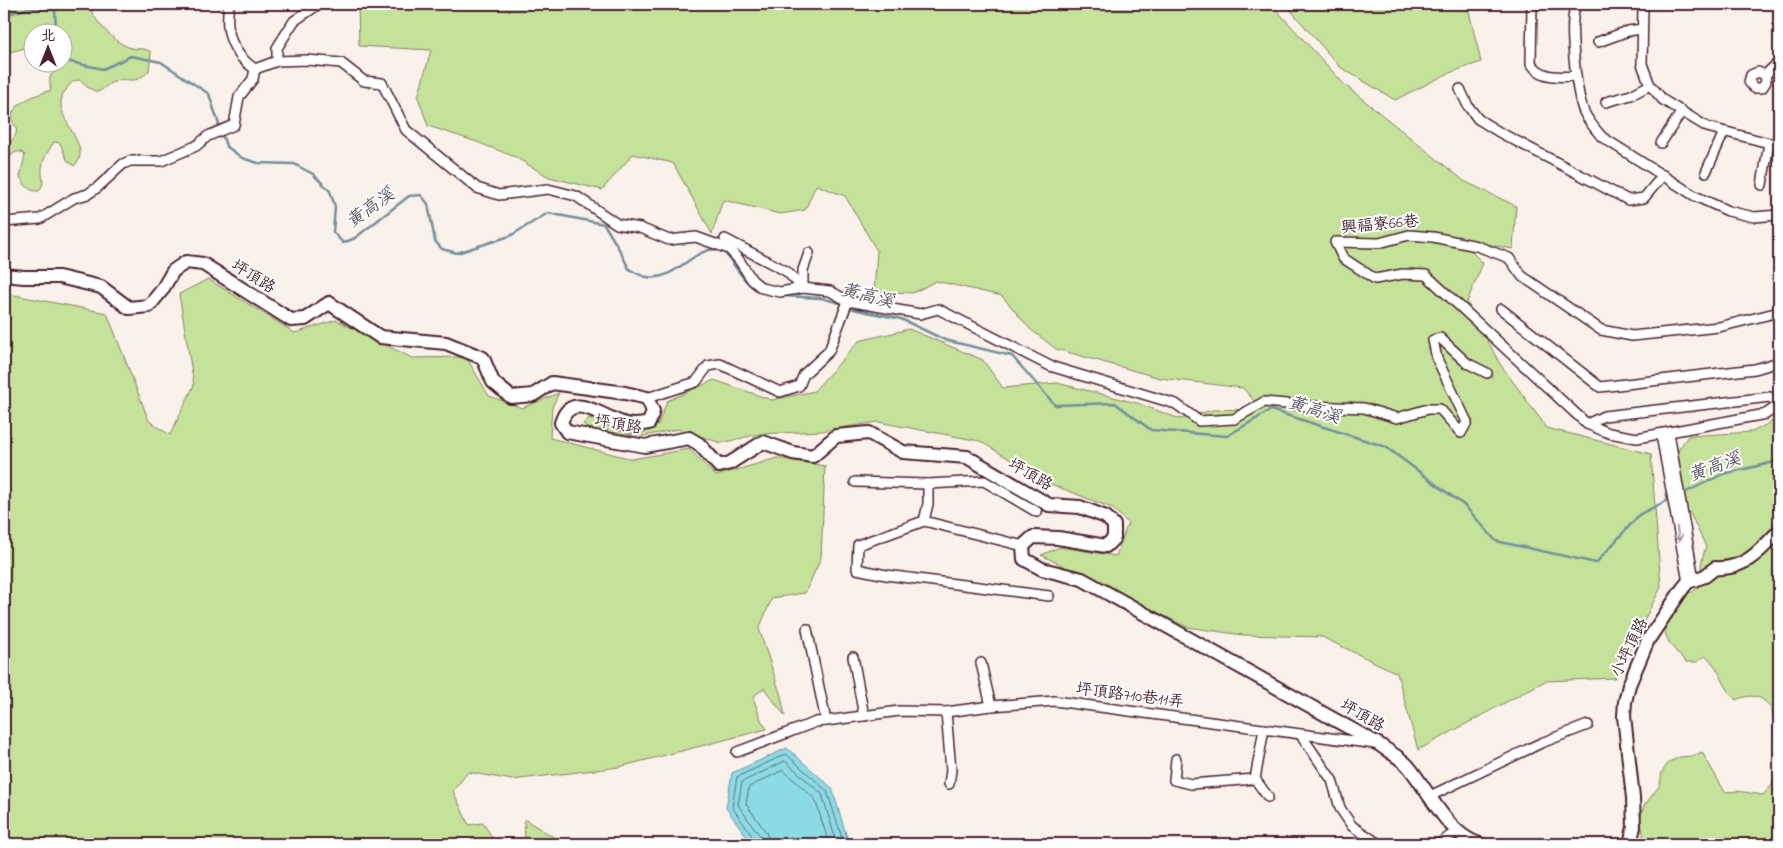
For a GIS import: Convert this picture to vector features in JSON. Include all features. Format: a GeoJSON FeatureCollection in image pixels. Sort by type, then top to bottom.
{"type":"FeatureCollection","features":[{"type":"Feature","properties":{"kind":"street"},"geometry":{"type":"LineString","coordinates":[[227,4],[229,6],[227,19],[230,36],[237,53],[245,62],[255,68],[278,61],[307,60],[341,63],[364,81],[382,83],[406,130],[477,188],[499,195],[548,190],[576,196],[617,224],[640,228],[669,240],[696,237],[729,249],[752,280],[762,288],[780,292],[803,288],[830,291],[848,302],[920,314],[938,309],[1050,366],[1176,404],[1199,421],[1234,419],[1264,402],[1364,408],[1397,418],[1428,409],[1440,409],[1461,433],[1467,422],[1437,359],[1433,340],[1440,338],[1467,363],[1487,373]]}},
{"type":"Feature","properties":{"kind":"street"},"geometry":{"type":"LineString","coordinates":[[278,61],[277,48],[294,20],[318,4]]}},
{"type":"Feature","properties":{"kind":"street"},"geometry":{"type":"LineString","coordinates":[[1532,4],[1531,63],[1534,68],[1554,78],[1576,76]]}},
{"type":"Feature","properties":{"kind":"street"},"geometry":{"type":"LineString","coordinates":[[1576,4],[1573,22],[1577,91],[1592,126],[1602,137],[1695,196],[1728,211],[1754,217],[1779,215]]}},
{"type":"Feature","properties":{"kind":"street"},"geometry":{"type":"LineString","coordinates":[[1643,4],[1642,64],[1650,85],[1663,100],[1707,127],[1769,143],[1779,143]]}},
{"type":"Feature","properties":{"kind":"street"},"geometry":{"type":"LineString","coordinates":[[1598,42],[1628,31],[1642,29]]}},
{"type":"Feature","properties":{"kind":"street"},"geometry":{"type":"LineString","coordinates":[[1765,75],[1779,62]]}},
{"type":"Feature","properties":{"kind":"street"},"geometry":{"type":"LineString","coordinates":[[4,222],[40,219],[74,198],[88,194],[98,188],[123,164],[130,161],[161,161],[196,146],[208,136],[234,125],[238,97],[253,79],[255,68]]}},
{"type":"Feature","properties":{"kind":"street"},"geometry":{"type":"LineString","coordinates":[[1606,102],[1631,95],[1650,85]]}},
{"type":"Feature","properties":{"kind":"street"},"geometry":{"type":"LineString","coordinates":[[1460,89],[1468,106],[1478,119],[1628,200],[1644,198],[1663,175]]}},
{"type":"Feature","properties":{"kind":"street"},"geometry":{"type":"LineString","coordinates":[[1661,143],[1682,112]]}},
{"type":"Feature","properties":{"kind":"street"},"geometry":{"type":"LineString","coordinates":[[1706,172],[1724,132]]}},
{"type":"Feature","properties":{"kind":"street"},"geometry":{"type":"LineString","coordinates":[[1762,185],[1769,143]]}},
{"type":"Feature","properties":{"kind":"street","name":"興福寮66巷"},"geometry":{"type":"LineString","coordinates":[[1587,424],[1604,416],[1770,397],[1779,404],[1766,414],[1665,434],[1637,438],[1609,433],[1587,424],[1426,275],[1403,274],[1375,279],[1343,258],[1335,242],[1379,243],[1408,235],[1434,237],[1477,246],[1509,258],[1522,276],[1601,330],[1632,336],[1719,327],[1779,312]]}},
{"type":"Feature","properties":{"kind":"street"},"geometry":{"type":"LineString","coordinates":[[726,239],[786,271],[803,288]]}},
{"type":"Feature","properties":{"kind":"street"},"geometry":{"type":"LineString","coordinates":[[803,288],[803,270],[809,253]]}},
{"type":"Feature","properties":{"kind":"street","name":"坪頂路"},"geometry":{"type":"LineString","coordinates":[[4,275],[24,278],[59,278],[101,287],[129,308],[149,306],[162,290],[173,271],[186,262],[203,264],[291,320],[305,319],[329,303],[380,337],[446,343],[483,358],[493,382],[511,397],[533,395],[552,383],[625,393],[647,398],[653,410],[649,423],[638,426],[625,424],[583,406],[570,407],[564,413],[561,423],[567,432],[645,446],[688,438],[698,444],[718,466],[730,463],[763,442],[793,453],[814,456],[836,436],[869,433],[903,452],[967,457],[1049,505],[1080,507],[1106,516],[1114,525],[1114,538],[1106,546],[1058,538],[1033,537],[1023,546],[1024,559],[1042,569],[1082,579],[1380,745],[1407,765],[1457,831],[1470,841],[1480,844]]}},
{"type":"Feature","properties":{"kind":"street"},"geometry":{"type":"LineString","coordinates":[[647,398],[696,382],[708,366],[720,364],[780,392],[799,386],[804,374],[829,351],[848,302]]}},
{"type":"Feature","properties":{"kind":"street"},"geometry":{"type":"LineString","coordinates":[[1501,309],[1600,387],[1755,369],[1779,362]]}},
{"type":"Feature","properties":{"kind":"street"},"geometry":{"type":"LineString","coordinates":[[1665,434],[1691,581]]}},
{"type":"Feature","properties":{"kind":"street"},"geometry":{"type":"LineString","coordinates":[[855,482],[928,484],[984,480],[1037,512]]}},
{"type":"Feature","properties":{"kind":"street"},"geometry":{"type":"LineString","coordinates":[[924,521],[928,504],[928,484]]}},
{"type":"Feature","properties":{"kind":"street"},"geometry":{"type":"LineString","coordinates":[[1023,546],[924,521],[858,545],[857,569],[886,575],[1049,596]]}},
{"type":"Feature","properties":{"kind":"street","name":"小坪頂路"},"geometry":{"type":"LineString","coordinates":[[1630,844],[1634,827],[1633,798],[1624,702],[1648,640],[1691,581],[1706,576],[1715,568],[1729,569],[1757,554],[1779,531]]}},
{"type":"Feature","properties":{"kind":"street"},"geometry":{"type":"LineString","coordinates":[[807,629],[826,721]]}},
{"type":"Feature","properties":{"kind":"street"},"geometry":{"type":"LineString","coordinates":[[854,658],[864,716]]}},
{"type":"Feature","properties":{"kind":"street"},"geometry":{"type":"LineString","coordinates":[[981,664],[991,706]]}},
{"type":"Feature","properties":{"kind":"street","name":"坪頂路710巷11弄"},"geometry":{"type":"LineString","coordinates":[[737,752],[816,722],[899,711],[946,712],[1054,701],[1380,745]]}},
{"type":"Feature","properties":{"kind":"street"},"geometry":{"type":"LineString","coordinates":[[946,712],[951,770],[948,784]]}},
{"type":"Feature","properties":{"kind":"street"},"geometry":{"type":"LineString","coordinates":[[1430,796],[1541,742],[1588,725]]}},
{"type":"Feature","properties":{"kind":"street"},"geometry":{"type":"LineString","coordinates":[[1264,729],[1255,779],[1268,796]]}},
{"type":"Feature","properties":{"kind":"street"},"geometry":{"type":"LineString","coordinates":[[1348,742],[1358,732]]}},
{"type":"Feature","properties":{"kind":"street"},"geometry":{"type":"LineString","coordinates":[[1300,735],[1332,780],[1340,808],[1352,826],[1379,844]]}},
{"type":"Feature","properties":{"kind":"street"},"geometry":{"type":"LineString","coordinates":[[1176,759],[1174,780],[1191,784],[1255,779]]}},
{"type":"Feature","properties":{"kind":"street"},"geometry":{"type":"LineString","coordinates":[[1439,844],[1457,831]]}},
{"type":"Feature","properties":{"kind":"green space"},"geometry":{"type":"Polygon","coordinates":[[[4,4],[89,4],[99,23],[116,40],[128,47],[151,52],[149,71],[139,79],[115,81],[97,92],[87,87],[81,80],[74,81],[62,95],[61,106],[63,115],[77,142],[80,151],[79,159],[74,166],[67,160],[60,143],[54,142],[46,154],[42,168],[43,182],[39,191],[30,189],[20,177],[25,155],[21,152],[16,152],[7,158],[5,151],[16,134],[16,128],[12,119],[16,108],[33,96],[51,90],[50,76],[54,72],[72,72],[72,22],[22,22],[22,49],[10,52],[4,48],[4,4]]]}},
{"type":"Feature","properties":{"kind":"green space"},"geometry":{"type":"Polygon","coordinates":[[[358,4],[1271,4],[1345,85],[1464,181],[1516,206],[1513,249],[1459,239],[1483,263],[1467,302],[1500,364],[1547,428],[1651,454],[1661,587],[1615,678],[1545,681],[1418,750],[1397,673],[1322,637],[1243,635],[1187,627],[1041,555],[1060,547],[1116,556],[1128,523],[1112,508],[1048,483],[980,441],[878,422],[821,431],[759,434],[721,443],[678,429],[644,436],[590,430],[583,424],[589,418],[639,430],[658,425],[667,401],[714,380],[772,400],[814,391],[859,341],[909,329],[983,360],[1003,388],[1057,383],[1137,403],[1180,419],[1213,410],[1261,409],[1243,388],[1160,378],[1056,349],[1030,329],[1002,296],[936,281],[913,293],[874,291],[877,251],[845,196],[816,185],[805,210],[780,214],[723,200],[712,234],[673,163],[633,154],[602,190],[549,177],[515,157],[428,126],[418,97],[431,50],[359,46],[358,4]]]}},
{"type":"Feature","properties":{"kind":"green space"},"geometry":{"type":"Polygon","coordinates":[[[1285,4],[1469,4],[1468,7],[1481,62],[1449,73],[1395,100],[1340,67],[1285,4]]]}},
{"type":"Feature","properties":{"kind":"green space"},"geometry":{"type":"Polygon","coordinates":[[[208,279],[295,333],[336,320],[412,358],[466,357],[489,396],[522,408],[559,393],[552,407],[550,438],[632,459],[689,449],[716,476],[777,458],[825,466],[821,558],[805,593],[772,598],[759,629],[781,696],[785,716],[764,688],[753,697],[761,720],[767,729],[619,767],[512,780],[468,772],[453,791],[469,825],[483,823],[493,839],[510,839],[510,844],[4,844],[4,293],[107,313],[149,421],[170,435],[194,385],[179,294],[208,279]]]}},
{"type":"Feature","properties":{"kind":"green space"},"geometry":{"type":"Polygon","coordinates":[[[1779,418],[1779,748],[1774,735],[1772,712],[1766,702],[1752,696],[1736,700],[1727,689],[1715,666],[1705,656],[1697,662],[1686,662],[1670,643],[1665,629],[1670,615],[1682,594],[1693,592],[1701,584],[1701,565],[1706,547],[1690,513],[1679,501],[1672,462],[1679,449],[1688,436],[1752,432],[1779,418]]]}},
{"type":"Feature","properties":{"kind":"green space"},"geometry":{"type":"Polygon","coordinates":[[[1702,752],[1725,792],[1737,791],[1763,795],[1771,786],[1779,768],[1779,844],[1647,844],[1644,839],[1640,818],[1644,806],[1660,785],[1662,772],[1669,762],[1680,757],[1692,756],[1702,752]]]}},
{"type":"Feature","properties":{"kind":"green space"},"geometry":{"type":"Polygon","coordinates":[[[524,819],[565,844],[525,844],[524,819]]]}},
{"type":"Feature","properties":{"kind":"water"},"geometry":{"type":"Polygon","coordinates":[[[787,748],[832,788],[849,844],[752,844],[726,808],[732,773],[787,748]]]}},
{"type":"Feature","properties":{"kind":"waterway"},"geometry":{"type":"LineString","coordinates":[[55,10],[62,4]]}},
{"type":"Feature","properties":{"kind":"waterway","name":"黃高溪"},"geometry":{"type":"LineString","coordinates":[[4,15],[34,7],[55,10]]}},
{"type":"Feature","properties":{"kind":"waterway","name":"黃高溪"},"geometry":{"type":"LineString","coordinates":[[55,10],[56,22]]}},
{"type":"Feature","properties":{"kind":"waterway","name":"黃高溪"},"geometry":{"type":"LineString","coordinates":[[72,62],[103,69],[131,56],[161,62],[209,94],[226,146],[242,158],[258,163],[294,164],[313,174],[330,191],[335,207],[333,232],[343,243],[355,238],[409,196],[421,195],[428,204],[435,241],[442,249],[457,253],[510,236],[548,213],[604,224],[629,269],[647,277],[666,275],[700,254],[718,249]]}},
{"type":"Feature","properties":{"kind":"waterway","name":"黃高溪"},"geometry":{"type":"LineString","coordinates":[[723,251],[752,286],[767,294],[778,295]]}},
{"type":"Feature","properties":{"kind":"waterway","name":"黃高溪"},"geometry":{"type":"LineString","coordinates":[[783,296],[821,298],[844,304]]}},
{"type":"Feature","properties":{"kind":"waterway","name":"黃高溪"},"geometry":{"type":"LineString","coordinates":[[849,307],[901,319],[945,340],[1012,356],[1055,405],[1115,403],[1151,430],[1227,436],[1271,410],[1386,447],[1465,506],[1496,541],[1596,563],[1640,514],[1670,499]]}},
{"type":"Feature","properties":{"kind":"waterway","name":"黃高溪"},"geometry":{"type":"LineString","coordinates":[[1682,494],[1723,474],[1779,461]]}}]}
